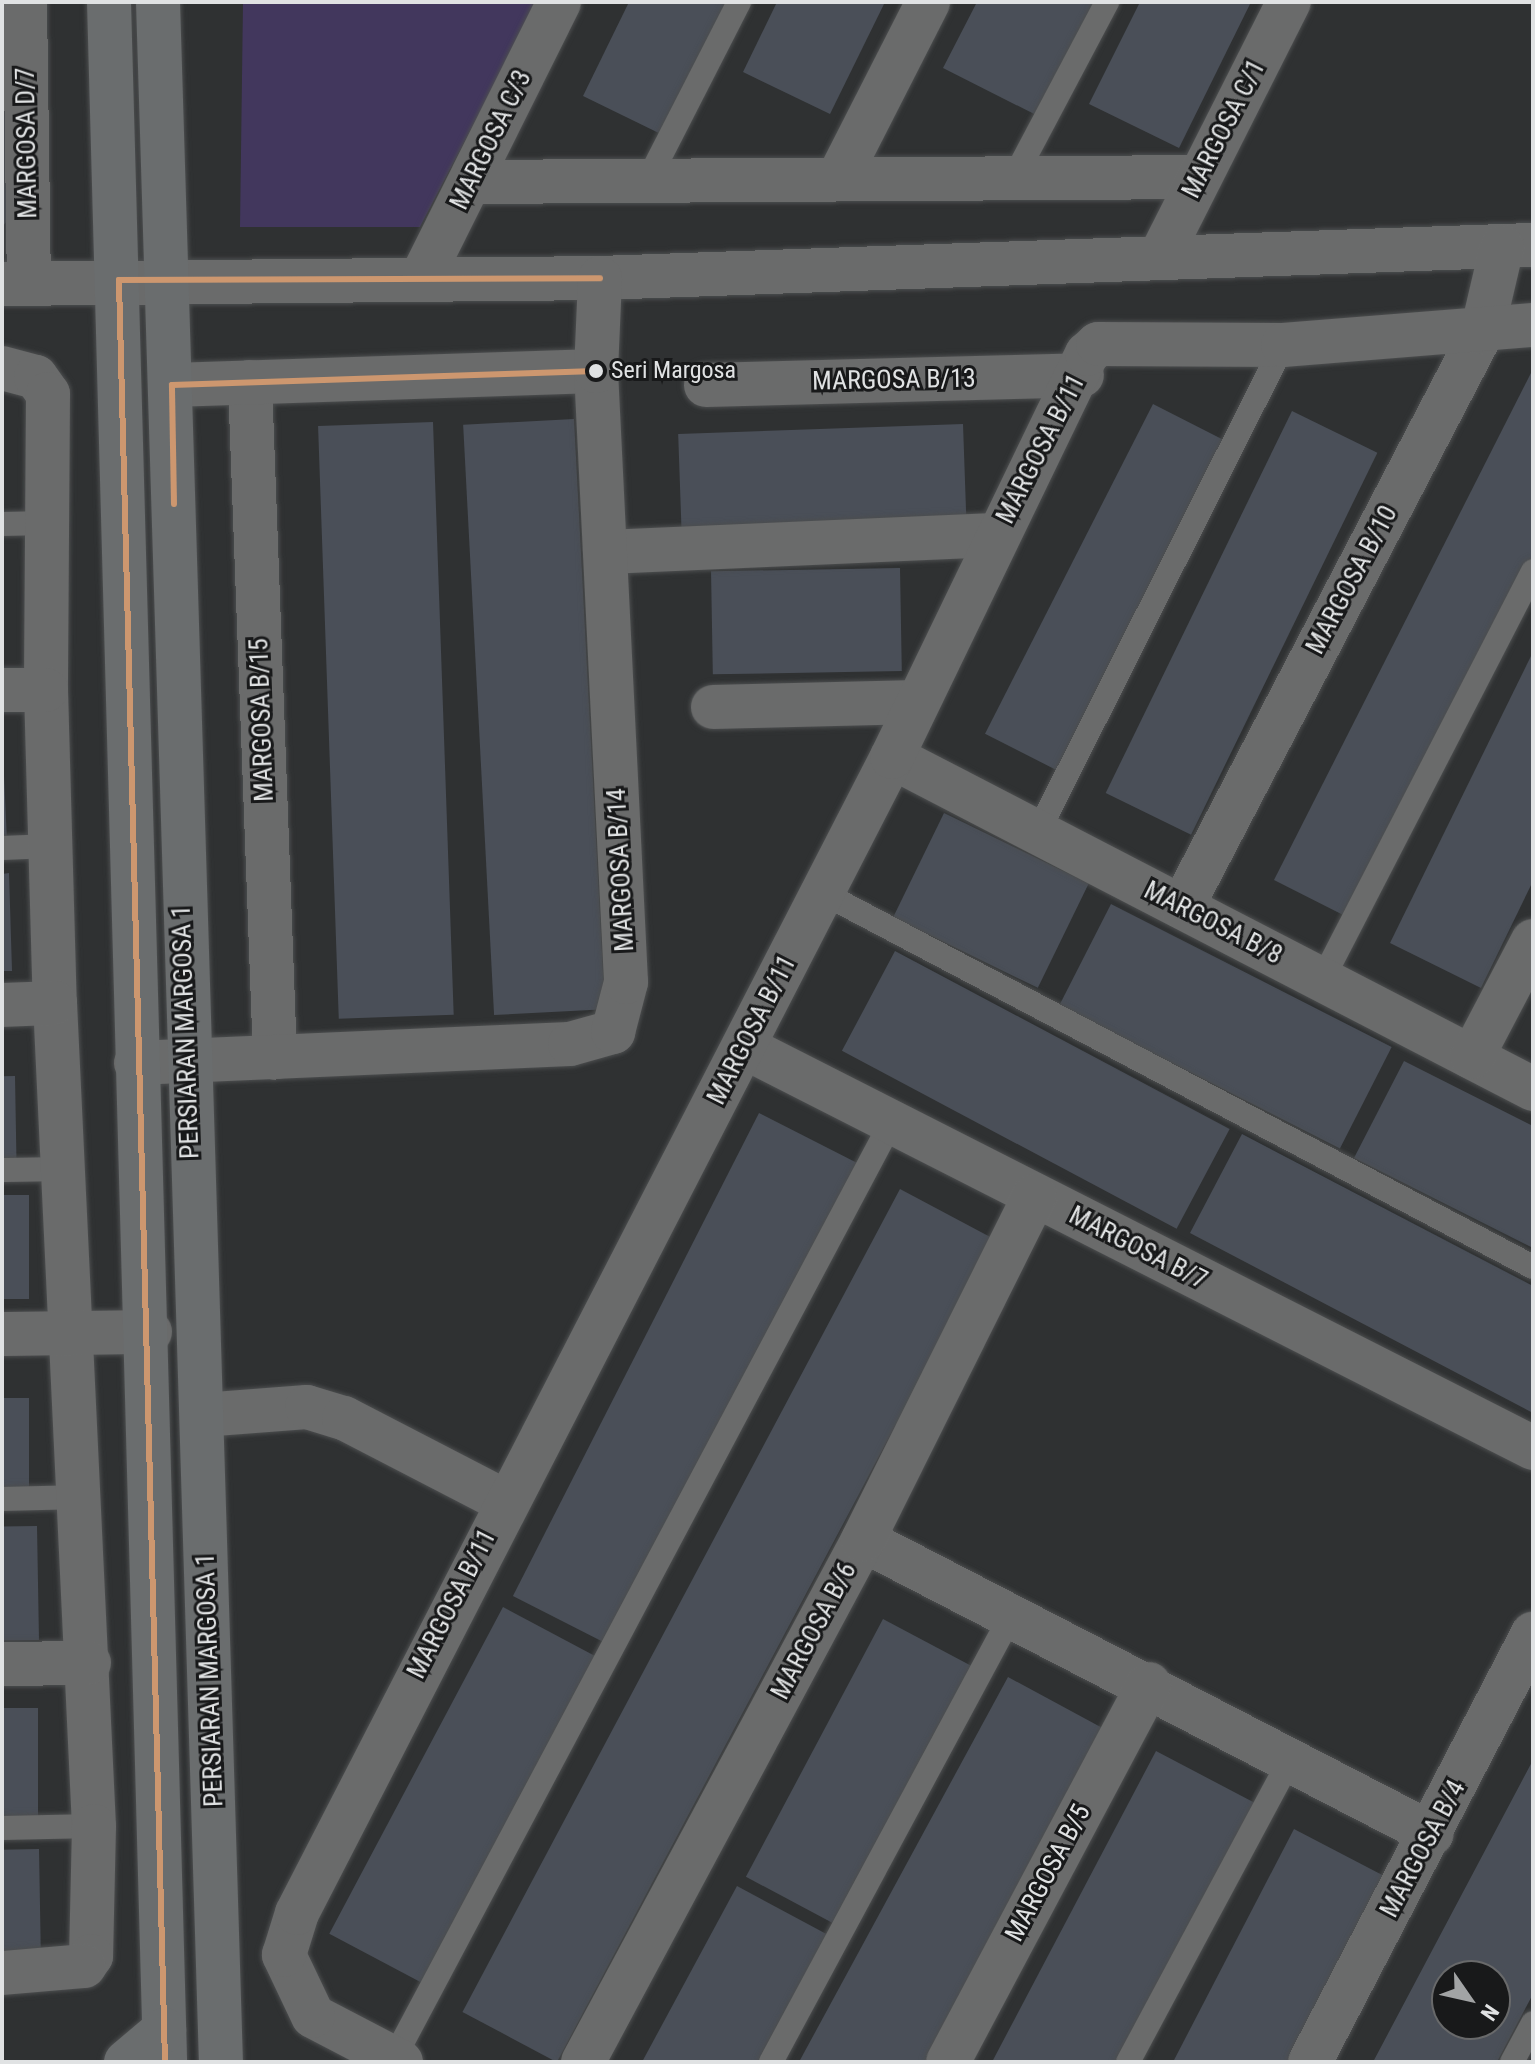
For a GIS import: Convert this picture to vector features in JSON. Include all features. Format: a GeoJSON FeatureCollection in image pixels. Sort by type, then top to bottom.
{"type":"FeatureCollection","features":[{"type":"Feature","properties":{"kind":"street","name":"MARGOSA D/7"},"geometry":{"type":"LineString","coordinates":[[16,284],[25,2]]}},
{"type":"Feature","properties":{"kind":"street","name":"PERSIARAN MARGOSA 1"},"geometry":{"type":"LineString","coordinates":[[109,2],[119,280],[136,1063],[150,1332],[165,2046]]}},
{"type":"Feature","properties":{"kind":"street","name":"PERSIARAN MARGOSA 1"},"geometry":{"type":"LineString","coordinates":[[158,2],[172,385],[185,1058],[202,1415],[221,2062]]}},
{"type":"Feature","properties":{"kind":"street","name":"MARGOSA C/3"},"geometry":{"type":"LineString","coordinates":[[422,277],[559,2]]}},
{"type":"Feature","properties":{"kind":"street"},"geometry":{"type":"LineString","coordinates":[[840,175],[928,2]]}},
{"type":"Feature","properties":{"kind":"street","name":"MARGOSA C/1"},"geometry":{"type":"LineString","coordinates":[[1160,257],[1289,2]]}},
{"type":"Feature","properties":{"kind":"street"},"geometry":{"type":"LineString","coordinates":[[471,182],[840,175],[1199,177]]}},
{"type":"Feature","properties":{"kind":"street"},"geometry":{"type":"LineString","coordinates":[[16,284],[168,278],[600,278],[1517,246]]}},
{"type":"Feature","properties":{"kind":"street","name":"MARGOSA B/10"},"geometry":{"type":"LineString","coordinates":[[1182,907],[1482,332],[1517,246]]}},
{"type":"Feature","properties":{"kind":"street","name":"MARGOSA B/14"},"geometry":{"type":"LineString","coordinates":[[136,1063],[185,1058],[275,1058],[570,1044],[613,1032],[626,982],[596,371],[600,278]]}},
{"type":"Feature","properties":{"kind":"street","name":"MARGOSA B/11"},"geometry":{"type":"LineString","coordinates":[[398,2060],[313,2016],[284,1955],[297,1913],[504,1501],[823,893],[892,757],[996,535],[1098,344],[1283,345],[1482,332],[1533,325]]}},
{"type":"Feature","properties":{"kind":"street"},"geometry":{"type":"LineString","coordinates":[[172,385],[596,371]]}},
{"type":"Feature","properties":{"kind":"street"},"geometry":{"type":"LineString","coordinates":[[2,1973],[84,1966],[91,1956],[94,1826],[75,1332],[55,1003],[46,690],[48,394],[19,373]]}},
{"type":"Feature","properties":{"kind":"street","name":"MARGOSA B/13"},"geometry":{"type":"LineString","coordinates":[[706,385],[1082,375]]}},
{"type":"Feature","properties":{"kind":"street","name":"MARGOSA B/15"},"geometry":{"type":"LineString","coordinates":[[250,382],[275,1058]]}},
{"type":"Feature","properties":{"kind":"street"},"geometry":{"type":"LineString","coordinates":[[605,552],[996,535]]}},
{"type":"Feature","properties":{"kind":"street"},"geometry":{"type":"LineString","coordinates":[[2,690],[46,690]]}},
{"type":"Feature","properties":{"kind":"street"},"geometry":{"type":"LineString","coordinates":[[713,707],[917,702]]}},
{"type":"Feature","properties":{"kind":"street","name":"MARGOSA B/8"},"geometry":{"type":"LineString","coordinates":[[892,757],[1533,1089]]}},
{"type":"Feature","properties":{"kind":"street"},"geometry":{"type":"LineString","coordinates":[[1472,1057],[1533,941]]}},
{"type":"Feature","properties":{"kind":"street"},"geometry":{"type":"LineString","coordinates":[[2,1005],[55,1003]]}},
{"type":"Feature","properties":{"kind":"street","name":"MARGOSA B/7"},"geometry":{"type":"LineString","coordinates":[[744,1047],[1533,1448]]}},
{"type":"Feature","properties":{"kind":"street","name":"MARGOSA B/6"},"geometry":{"type":"LineString","coordinates":[[583,2062],[863,1540],[1035,1195]]}},
{"type":"Feature","properties":{"kind":"street"},"geometry":{"type":"LineString","coordinates":[[2,1334],[150,1332]]}},
{"type":"Feature","properties":{"kind":"street"},"geometry":{"type":"LineString","coordinates":[[202,1415],[307,1407],[504,1501]]}},
{"type":"Feature","properties":{"kind":"street"},"geometry":{"type":"LineString","coordinates":[[863,1540],[1013,1612],[1292,1756],[1432,1834]]}},
{"type":"Feature","properties":{"kind":"street","name":"MARGOSA B/4"},"geometry":{"type":"LineString","coordinates":[[1310,2062],[1432,1834],[1533,1634]]}},
{"type":"Feature","properties":{"kind":"street"},"geometry":{"type":"LineString","coordinates":[[2,1664],[89,1663]]}},
{"type":"Feature","properties":{"kind":"street","name":"MARGOSA B/5"},"geometry":{"type":"LineString","coordinates":[[948,2062],[1149,1684]]}},
{"type":"Feature","properties":{"kind":"street"},"geometry":{"type":"LineString","coordinates":[[126,2062],[165,2046]]}},
{"type":"Feature","properties":{"kind":"lane"},"geometry":{"type":"LineString","coordinates":[[648,180],[739,2]]}},
{"type":"Feature","properties":{"kind":"lane"},"geometry":{"type":"LineString","coordinates":[[1016,174],[1107,2]]}},
{"type":"Feature","properties":{"kind":"lane"},"geometry":{"type":"LineString","coordinates":[[1038,832],[1283,345]]}},
{"type":"Feature","properties":{"kind":"lane"},"geometry":{"type":"LineString","coordinates":[[2,524],[46,523]]}},
{"type":"Feature","properties":{"kind":"lane"},"geometry":{"type":"LineString","coordinates":[[1322,980],[1533,571]]}},
{"type":"Feature","properties":{"kind":"lane"},"geometry":{"type":"LineString","coordinates":[[2,848],[51,846]]}},
{"type":"Feature","properties":{"kind":"lane"},"geometry":{"type":"LineString","coordinates":[[823,893],[1533,1267]]}},
{"type":"Feature","properties":{"kind":"lane"},"geometry":{"type":"LineString","coordinates":[[398,2060],[892,1121]]}},
{"type":"Feature","properties":{"kind":"lane"},"geometry":{"type":"LineString","coordinates":[[2,1170],[67,1169]]}},
{"type":"Feature","properties":{"kind":"lane"},"geometry":{"type":"LineString","coordinates":[[2,1499],[82,1497]]}},
{"type":"Feature","properties":{"kind":"lane"},"geometry":{"type":"LineString","coordinates":[[771,2062],[1013,1612]]}},
{"type":"Feature","properties":{"kind":"lane"},"geometry":{"type":"LineString","coordinates":[[1128,2062],[1292,1756]]}},
{"type":"Feature","properties":{"kind":"lane"},"geometry":{"type":"LineString","coordinates":[[2,1828],[94,1826]]}},
{"type":"Feature","properties":{"kind":"lane"},"geometry":{"type":"LineString","coordinates":[[1512,2062],[1533,2023]]}},
{"type":"Feature","properties":{"kind":"shaded area"},"geometry":{"type":"Polygon","coordinates":[[[243,2],[537,2],[420,227],[240,227],[243,2]]]}},
{"type":"Feature","properties":{"kind":"building"},"geometry":{"type":"Polygon","coordinates":[[[629,2],[736,2],[669,138],[583,96],[629,2]]]}},
{"type":"Feature","properties":{"kind":"building"},"geometry":{"type":"Polygon","coordinates":[[[777,2],[885,2],[830,114],[743,72],[777,2]]]}},
{"type":"Feature","properties":{"kind":"building"},"geometry":{"type":"Polygon","coordinates":[[[977,2],[1103,2],[1042,118],[943,68],[977,2]]]}},
{"type":"Feature","properties":{"kind":"building"},"geometry":{"type":"Polygon","coordinates":[[[1140,2],[1251,2],[1179,148],[1089,104],[1140,2]]]}},
{"type":"Feature","properties":{"kind":"building"},"geometry":{"type":"Polygon","coordinates":[[[2,23],[12,215],[2,227],[2,23]]]}},
{"type":"Feature","properties":{"kind":"building"},"geometry":{"type":"Polygon","coordinates":[[[1533,369],[1533,580],[1359,923],[1274,880],[1533,369]]]}},
{"type":"Feature","properties":{"kind":"building"},"geometry":{"type":"Polygon","coordinates":[[[1153,404],[1239,448],[1071,778],[985,734],[1153,404]]]}},
{"type":"Feature","properties":{"kind":"building"},"geometry":{"type":"Polygon","coordinates":[[[1292,411],[1377,453],[1191,835],[1106,793],[1292,411]]]}},
{"type":"Feature","properties":{"kind":"building"},"geometry":{"type":"Polygon","coordinates":[[[574,419],[605,1009],[494,1015],[463,425],[574,419]]]}},
{"type":"Feature","properties":{"kind":"building"},"geometry":{"type":"Polygon","coordinates":[[[433,422],[454,1015],[339,1019],[318,426],[433,422]]]}},
{"type":"Feature","properties":{"kind":"building"},"geometry":{"type":"Polygon","coordinates":[[[963,424],[967,528],[682,538],[678,434],[963,424]]]}},
{"type":"Feature","properties":{"kind":"building"},"geometry":{"type":"Polygon","coordinates":[[[900,568],[902,671],[713,674],[711,571],[900,568]]]}},
{"type":"Feature","properties":{"kind":"building"},"geometry":{"type":"Polygon","coordinates":[[[1533,652],[1533,881],[1481,988],[1390,943],[1533,652]]]}},
{"type":"Feature","properties":{"kind":"building"},"geometry":{"type":"Polygon","coordinates":[[[2,732],[7,841],[2,841],[2,732]]]}},
{"type":"Feature","properties":{"kind":"building"},"geometry":{"type":"Polygon","coordinates":[[[944,813],[1089,884],[1038,988],[893,917],[944,813]]]}},
{"type":"Feature","properties":{"kind":"building"},"geometry":{"type":"Polygon","coordinates":[[[9,873],[12,971],[2,971],[2,874],[9,873]]]}},
{"type":"Feature","properties":{"kind":"building"},"geometry":{"type":"Polygon","coordinates":[[[1111,904],[1392,1047],[1340,1149],[1059,1006],[1111,904]]]}},
{"type":"Feature","properties":{"kind":"building"},"geometry":{"type":"Polygon","coordinates":[[[895,951],[1230,1129],[1177,1229],[842,1051],[895,951]]]}},
{"type":"Feature","properties":{"kind":"building"},"geometry":{"type":"Polygon","coordinates":[[[1404,1061],[1533,1126],[1533,1248],[1354,1158],[1404,1061]]]}},
{"type":"Feature","properties":{"kind":"building"},"geometry":{"type":"Polygon","coordinates":[[[2,1076],[15,1076],[17,1166],[4,1166],[2,1076]]]}},
{"type":"Feature","properties":{"kind":"building"},"geometry":{"type":"Polygon","coordinates":[[[759,1113],[860,1164],[614,1647],[513,1596],[759,1113]]]}},
{"type":"Feature","properties":{"kind":"building"},"geometry":{"type":"Polygon","coordinates":[[[1242,1134],[1533,1286],[1533,1413],[1190,1233],[1242,1134]]]}},
{"type":"Feature","properties":{"kind":"building"},"geometry":{"type":"Polygon","coordinates":[[[900,1189],[994,1239],[557,2062],[462,2012],[900,1189]]]}},
{"type":"Feature","properties":{"kind":"building"},"geometry":{"type":"Polygon","coordinates":[[[2,1195],[29,1195],[29,1299],[2,1299],[2,1195]]]}},
{"type":"Feature","properties":{"kind":"building"},"geometry":{"type":"Polygon","coordinates":[[[2,1398],[29,1398],[29,1491],[2,1491],[2,1398]]]}},
{"type":"Feature","properties":{"kind":"building"},"geometry":{"type":"Polygon","coordinates":[[[37,1526],[39,1640],[4,1641],[2,1527],[37,1526]]]}},
{"type":"Feature","properties":{"kind":"building"},"geometry":{"type":"Polygon","coordinates":[[[503,1607],[599,1658],[426,1985],[329,1934],[503,1607]]]}},
{"type":"Feature","properties":{"kind":"building"},"geometry":{"type":"Polygon","coordinates":[[[883,1619],[974,1667],[837,1925],[746,1877],[883,1619]]]}},
{"type":"Feature","properties":{"kind":"building"},"geometry":{"type":"Polygon","coordinates":[[[1008,1677],[1108,1731],[928,2062],[799,2062],[1008,1677]]]}},
{"type":"Feature","properties":{"kind":"building"},"geometry":{"type":"Polygon","coordinates":[[[2,1708],[38,1708],[38,1819],[2,1819],[2,1708]]]}},
{"type":"Feature","properties":{"kind":"building"},"geometry":{"type":"Polygon","coordinates":[[[1156,1751],[1255,1803],[1118,2062],[992,2062],[1156,1751]]]}},
{"type":"Feature","properties":{"kind":"building"},"geometry":{"type":"Polygon","coordinates":[[[1533,1760],[1533,1994],[1511,2036],[1511,1960],[1431,1960],[1431,2040],[1509,2040],[1497,2062],[1373,2062],[1533,1760]]]}},
{"type":"Feature","properties":{"kind":"building"},"geometry":{"type":"Polygon","coordinates":[[[1294,1829],[1388,1878],[1291,2062],[1173,2062],[1294,1829]]]}},
{"type":"Feature","properties":{"kind":"building"},"geometry":{"type":"Polygon","coordinates":[[[39,1849],[41,1953],[4,1954],[2,1850],[39,1849]]]}},
{"type":"Feature","properties":{"kind":"building"},"geometry":{"type":"Polygon","coordinates":[[[737,1886],[832,1937],[764,2062],[642,2062],[737,1886]]]}},
{"type":"Feature","properties":{"kind":"transit line"},"geometry":{"type":"LineString","coordinates":[[165,2062],[119,280],[600,278]]}},
{"type":"Feature","properties":{"kind":"transit line"},"geometry":{"type":"LineString","coordinates":[[174,504],[172,385],[596,371]]}},
{"type":"Feature","properties":{"kind":"place","name":"Seri Margosa"},"geometry":{"type":"Point","coordinates":[596,371]}}]}
